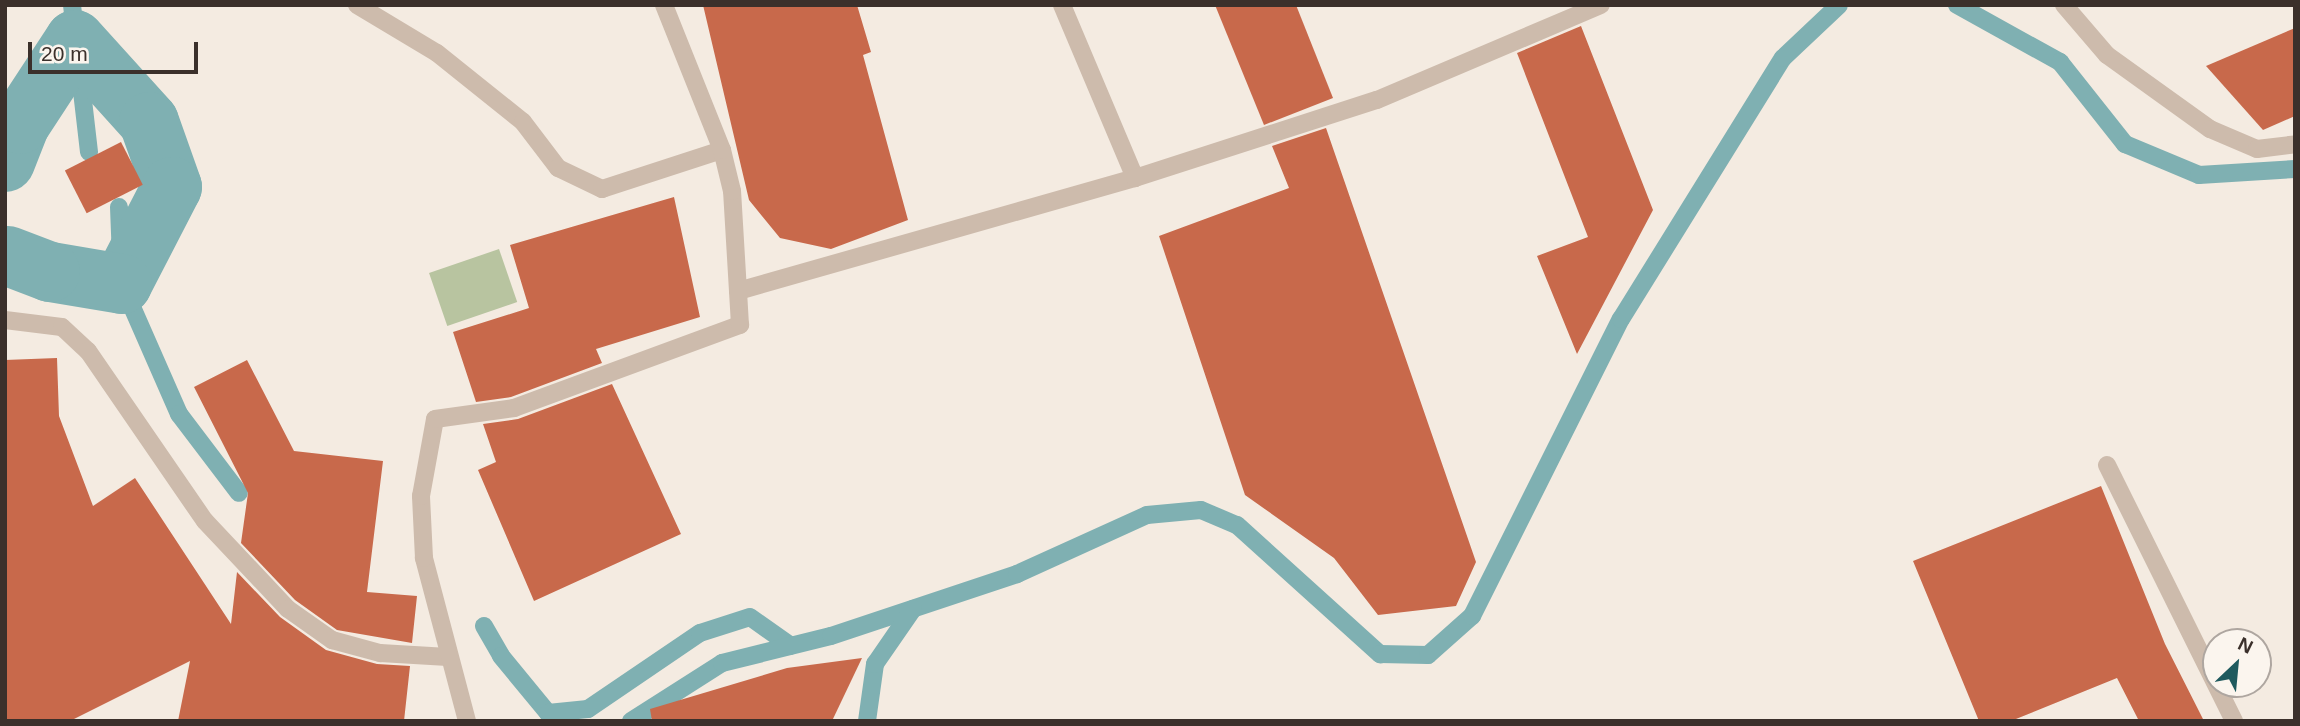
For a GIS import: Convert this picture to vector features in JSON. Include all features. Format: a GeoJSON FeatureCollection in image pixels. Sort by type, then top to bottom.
{"type":"FeatureCollection","features":[{"type":"Feature","properties":{"kind":"street"},"geometry":{"type":"LineString","coordinates":[[357,5],[437,52],[523,122],[558,168],[602,189],[722,150]]}},
{"type":"Feature","properties":{"kind":"street"},"geometry":{"type":"LineString","coordinates":[[1062,5],[1135,178]]}},
{"type":"Feature","properties":{"kind":"street"},"geometry":{"type":"LineString","coordinates":[[738,290],[1135,178],[1377,100],[1601,5]]}},
{"type":"Feature","properties":{"kind":"street"},"geometry":{"type":"LineString","coordinates":[[2064,5],[2108,55],[2210,129],[2257,149],[2295,144]]}},
{"type":"Feature","properties":{"kind":"street"},"geometry":{"type":"LineString","coordinates":[[467,721],[447,657],[424,558],[421,496],[435,419],[514,408],[740,325],[732,191],[722,150],[662,8]]}},
{"type":"Feature","properties":{"kind":"street"},"geometry":{"type":"LineString","coordinates":[[5,320],[62,327],[88,351],[205,521],[288,609],[332,640],[380,653],[447,657]]}},
{"type":"Feature","properties":{"kind":"street"},"geometry":{"type":"LineString","coordinates":[[2107,465],[2234,721]]}},
{"type":"Feature","properties":{"kind":"green space"},"geometry":{"type":"Polygon","coordinates":[[[499,249],[517,302],[447,326],[429,273],[499,249]]]}},
{"type":"Feature","properties":{"kind":"building"},"geometry":{"type":"Polygon","coordinates":[[[703,5],[857,5],[871,52],[863,55],[908,220],[831,249],[780,238],[749,200],[703,5]]]}},
{"type":"Feature","properties":{"kind":"building"},"geometry":{"type":"Polygon","coordinates":[[[1215,5],[1296,5],[1333,98],[1264,125],[1215,5]]]}},
{"type":"Feature","properties":{"kind":"building"},"geometry":{"type":"Polygon","coordinates":[[[1581,26],[1653,210],[1577,354],[1537,256],[1588,237],[1517,53],[1581,26]]]}},
{"type":"Feature","properties":{"kind":"building"},"geometry":{"type":"Polygon","coordinates":[[[2295,28],[2295,116],[2263,130],[2206,66],[2295,28]]]}},
{"type":"Feature","properties":{"kind":"building"},"geometry":{"type":"Polygon","coordinates":[[[1326,128],[1476,562],[1456,606],[1378,615],[1334,558],[1245,495],[1159,236],[1289,188],[1272,146],[1326,128]]]}},
{"type":"Feature","properties":{"kind":"building"},"geometry":{"type":"Polygon","coordinates":[[[121,142],[143,185],[87,213],[65,171],[121,142]]]}},
{"type":"Feature","properties":{"kind":"building"},"geometry":{"type":"Polygon","coordinates":[[[674,197],[700,317],[596,349],[602,363],[511,397],[476,402],[453,332],[529,308],[510,245],[674,197]]]}},
{"type":"Feature","properties":{"kind":"building"},"geometry":{"type":"Polygon","coordinates":[[[57,358],[59,416],[93,506],[135,478],[231,624],[237,572],[280,617],[326,650],[377,664],[410,666],[404,721],[178,721],[190,661],[70,721],[5,721],[5,360],[57,358]]]}},
{"type":"Feature","properties":{"kind":"building"},"geometry":{"type":"Polygon","coordinates":[[[247,360],[294,451],[383,461],[367,592],[417,596],[412,643],[337,630],[295,600],[241,543],[248,493],[194,387],[247,360]]]}},
{"type":"Feature","properties":{"kind":"building"},"geometry":{"type":"Polygon","coordinates":[[[612,384],[681,534],[534,601],[478,470],[496,462],[483,424],[518,419],[612,384]]]}},
{"type":"Feature","properties":{"kind":"building"},"geometry":{"type":"Polygon","coordinates":[[[2101,486],[2165,644],[2204,721],[2139,721],[2117,678],[2011,721],[1979,721],[1913,561],[2101,486]]]}},
{"type":"Feature","properties":{"kind":"building"},"geometry":{"type":"Polygon","coordinates":[[[862,658],[832,721],[652,721],[650,709],[787,668],[862,658]]]}},
{"type":"Feature","properties":{"kind":"waterway"},"geometry":{"type":"LineString","coordinates":[[72,5],[89,152]]}},
{"type":"Feature","properties":{"kind":"waterway"},"geometry":{"type":"LineString","coordinates":[[631,721],[722,663],[831,636],[1017,574],[1147,515],[1201,510],[1237,525],[1380,654],[1428,655],[1472,616],[1621,319],[1783,58],[1839,5]]}},
{"type":"Feature","properties":{"kind":"waterway"},"geometry":{"type":"LineString","coordinates":[[1957,5],[2060,62],[2125,144],[2199,175],[2295,169]]}},
{"type":"Feature","properties":{"kind":"waterway"},"geometry":{"type":"LineString","coordinates":[[5,162],[20,124],[75,40],[149,122],[172,187],[122,284],[50,272],[8,256]]}},
{"type":"Feature","properties":{"kind":"waterway"},"geometry":{"type":"LineString","coordinates":[[119,207],[122,284],[179,414],[239,493]]}},
{"type":"Feature","properties":{"kind":"waterway"},"geometry":{"type":"LineString","coordinates":[[867,721],[875,664],[913,609]]}},
{"type":"Feature","properties":{"kind":"waterway"},"geometry":{"type":"LineString","coordinates":[[484,626],[501,656],[548,713],[588,709],[700,633],[750,617],[791,646]]}}]}
